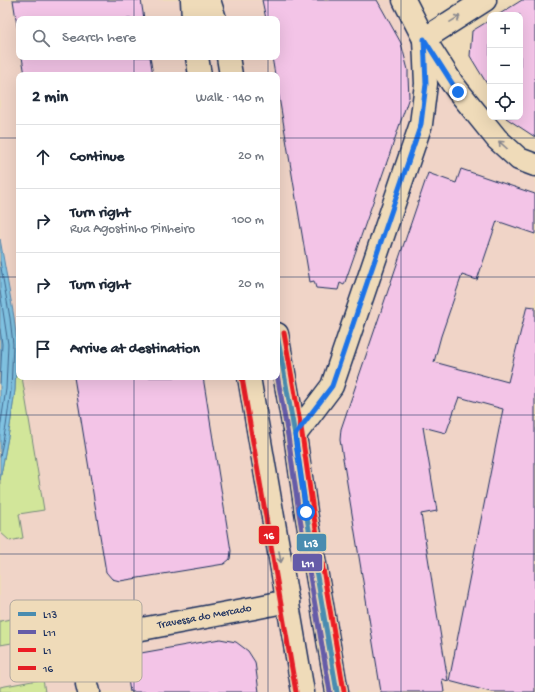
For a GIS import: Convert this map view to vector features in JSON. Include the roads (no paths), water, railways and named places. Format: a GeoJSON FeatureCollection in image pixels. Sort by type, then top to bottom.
{"type":"FeatureCollection","features":[{"type":"Feature","properties":{"kind":"street"},"geometry":{"type":"LineString","coordinates":[[192,0],[193,16]]}},
{"type":"Feature","properties":{"kind":"street"},"geometry":{"type":"LineString","coordinates":[[209,0],[214,16]]}},
{"type":"Feature","properties":{"kind":"street"},"geometry":{"type":"LineString","coordinates":[[404,0],[424,39],[452,83],[497,140],[519,159],[535,165]]}},
{"type":"Feature","properties":{"kind":"street"},"geometry":{"type":"LineString","coordinates":[[424,39],[485,0]]}},
{"type":"Feature","properties":{"kind":"street"},"geometry":{"type":"LineString","coordinates":[[295,435],[332,386],[421,124],[426,84],[424,39]]}},
{"type":"Feature","properties":{"kind":"street"},"geometry":{"type":"LineString","coordinates":[[198,60],[200,72]]}},
{"type":"Feature","properties":{"kind":"street"},"geometry":{"type":"LineString","coordinates":[[228,60],[230,72]]}},
{"type":"Feature","properties":{"kind":"street"},"geometry":{"type":"LineString","coordinates":[[280,351],[337,692]]}},
{"type":"Feature","properties":{"kind":"street"},"geometry":{"type":"LineString","coordinates":[[250,380],[303,692]]}},
{"type":"Feature","properties":{"kind":"street","name":"Travessa do Mercado"},"geometry":{"type":"LineString","coordinates":[[142,629],[288,601]]}},
{"type":"Feature","properties":{"kind":"street"},"geometry":{"type":"LineString","coordinates":[[88,682],[89,692]]}},
{"type":"Feature","properties":{"kind":"water"},"geometry":{"type":"Polygon","coordinates":[[[0,239],[14,317],[16,334],[16,366],[15,390],[10,426],[0,480],[0,239]]]}}]}
